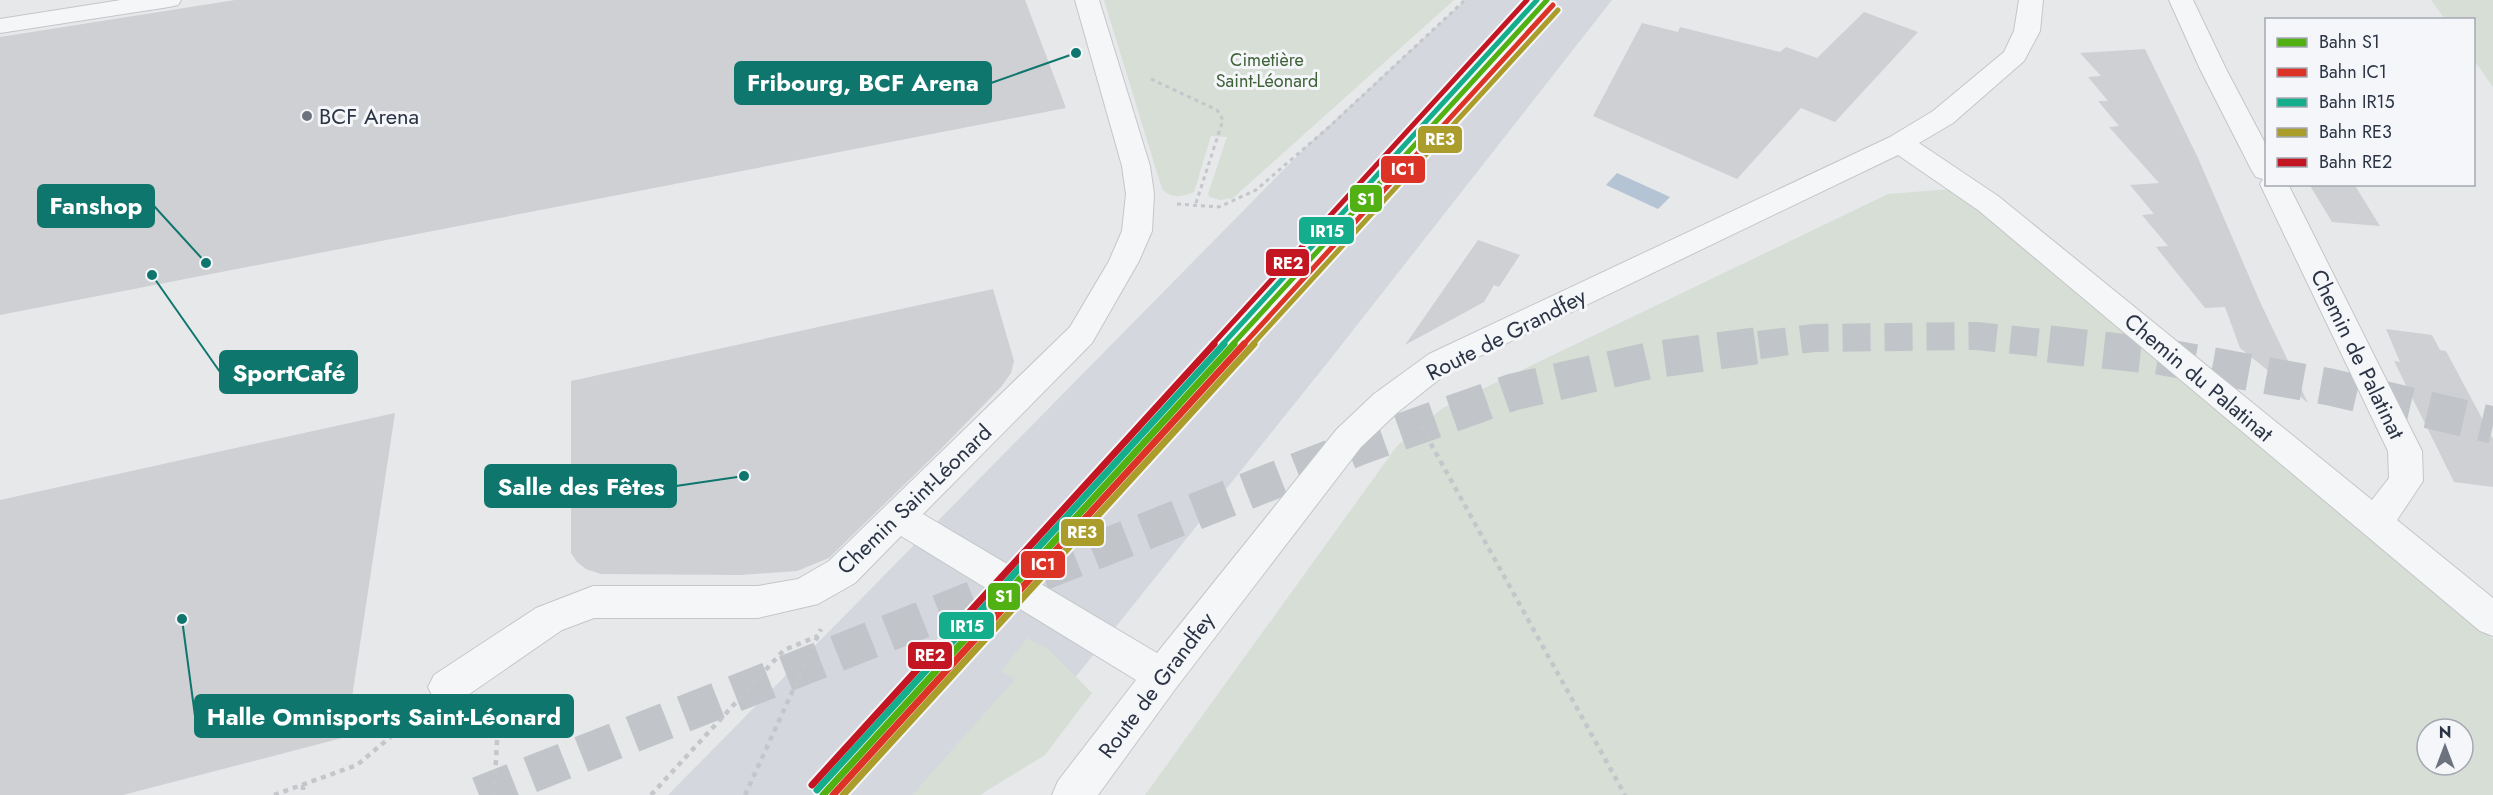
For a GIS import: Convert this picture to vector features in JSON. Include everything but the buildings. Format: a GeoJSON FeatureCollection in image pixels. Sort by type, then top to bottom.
{"type":"FeatureCollection","features":[{"type":"Feature","properties":{"kind":"street"},"geometry":{"type":"LineString","coordinates":[[0,26],[169,0]]}},
{"type":"Feature","properties":{"kind":"street","name":"Chemin Saint-Léonard"},"geometry":{"type":"LineString","coordinates":[[448,687],[549,619],[593,602],[758,602],[805,593],[842,572],[1081,334],[1124,261],[1137,231],[1140,194],[1136,166],[1087,0]]}},
{"type":"Feature","properties":{"kind":"street","name":"Route de Grandfey"},"geometry":{"type":"LineString","coordinates":[[1073,795],[1162,676],[1349,438],[1398,393],[1440,362],[1900,143],[1943,117],[2015,56],[2027,31],[2031,0]]}},
{"type":"Feature","properties":{"kind":"street"},"geometry":{"type":"LineString","coordinates":[[2181,0],[2212,69],[2265,169]]}},
{"type":"Feature","properties":{"kind":"street","name":"Chemin du Palatinat"},"geometry":{"type":"LineString","coordinates":[[1900,143],[1988,203],[2493,620]]}},
{"type":"Feature","properties":{"kind":"street","name":"Chemin de Palatinat"},"geometry":{"type":"LineString","coordinates":[[2275,186],[2405,452],[2406,481],[2375,522]]}},
{"type":"Feature","properties":{"kind":"street"},"geometry":{"type":"LineString","coordinates":[[898,517],[1162,676]]}},
{"type":"Feature","properties":{"kind":"path"},"geometry":{"type":"LineString","coordinates":[[1140,194],[1166,204],[1219,207],[1256,190],[1465,0]]}},
{"type":"Feature","properties":{"kind":"path"},"geometry":{"type":"LineString","coordinates":[[1149,78],[1217,110],[1223,120],[1195,206]]}},
{"type":"Feature","properties":{"kind":"path"},"geometry":{"type":"LineString","coordinates":[[1398,393],[1410,406],[1625,795]]}},
{"type":"Feature","properties":{"kind":"path"},"geometry":{"type":"LineString","coordinates":[[651,795],[784,650],[819,636]]}},
{"type":"Feature","properties":{"kind":"path"},"geometry":{"type":"LineString","coordinates":[[494,795],[501,653]]}},
{"type":"Feature","properties":{"kind":"path"},"geometry":{"type":"LineString","coordinates":[[745,795],[799,680]]}},
{"type":"Feature","properties":{"kind":"path"},"geometry":{"type":"LineString","coordinates":[[274,795],[357,765],[448,687]]}},
{"type":"Feature","properties":{"kind":"path"},"geometry":{"type":"LineString","coordinates":[[303,785],[303,795]]}},
{"type":"Feature","properties":{"kind":"shaded area"},"geometry":{"type":"Polygon","coordinates":[[[1465,0],[1612,0],[1332,357],[981,795],[668,795],[1309,144],[1465,0]]]}},
{"type":"Feature","properties":{"kind":"green space","name":"Cimetière Saint-Léonard"},"geometry":{"type":"Polygon","coordinates":[[[1104,0],[1454,0],[1233,198],[1220,200],[1208,194],[1227,137],[1211,136],[1194,192],[1177,196],[1162,189],[1104,0]]]}},
{"type":"Feature","properties":{"kind":"green space"},"geometry":{"type":"Polygon","coordinates":[[[2431,0],[2493,0],[2493,87],[2475,61],[2475,18],[2444,18],[2431,0]]]}},
{"type":"Feature","properties":{"kind":"green space"},"geometry":{"type":"Polygon","coordinates":[[[1953,189],[2493,639],[2493,795],[1145,795],[1397,446],[1443,408],[1888,194],[1953,189]]]}},
{"type":"Feature","properties":{"kind":"green space"},"geometry":{"type":"Polygon","coordinates":[[[1027,638],[1049,650],[1092,693],[1045,755],[980,795],[912,795],[1015,679],[1001,671],[1027,638]]]}},
{"type":"Feature","properties":{"kind":"water"},"geometry":{"type":"Polygon","coordinates":[[[1617,173],[1670,197],[1658,209],[1606,185],[1617,173]]]}},
{"type":"Feature","properties":{"kind":"tunnel"},"geometry":{"type":"LineString","coordinates":[[1759,345],[1814,338],[1977,336],[2062,345]]}},
{"type":"Feature","properties":{"kind":"tunnel"},"geometry":{"type":"LineString","coordinates":[[479,795],[1361,446],[1513,392],[1652,360],[1770,344]]}},
{"type":"Feature","properties":{"kind":"tunnel"},"geometry":{"type":"LineString","coordinates":[[2049,344],[2158,356],[2330,387],[2493,425]]}},
{"type":"Feature","properties":{"kind":"rail line","name":"RE2"},"geometry":{"type":"LineString","coordinates":[[812,785],[1527,0]]}},
{"type":"Feature","properties":{"kind":"rail line","name":"IR15"},"geometry":{"type":"LineString","coordinates":[[817,790],[1537,0]]}},
{"type":"Feature","properties":{"kind":"rail line","name":"S1"},"geometry":{"type":"LineString","coordinates":[[823,795],[1547,0]]}},
{"type":"Feature","properties":{"kind":"rail line","name":"IC1"},"geometry":{"type":"LineString","coordinates":[[833,795],[1553,5]]}},
{"type":"Feature","properties":{"kind":"rail line","name":"RE3"},"geometry":{"type":"LineString","coordinates":[[843,795],[1558,10]]}},
{"type":"Feature","properties":{"kind":"place","name":"Fribourg, BCF Arena"},"geometry":{"type":"Point","coordinates":[1076,53]}},
{"type":"Feature","properties":{"kind":"place","name":"BCF Arena"},"geometry":{"type":"Point","coordinates":[307,116]}},
{"type":"Feature","properties":{"kind":"place","name":"Fanshop"},"geometry":{"type":"Point","coordinates":[206,263]}},
{"type":"Feature","properties":{"kind":"place","name":"SportCafé"},"geometry":{"type":"Point","coordinates":[152,275]}},
{"type":"Feature","properties":{"kind":"place","name":"Salle des Fêtes"},"geometry":{"type":"Point","coordinates":[744,476]}},
{"type":"Feature","properties":{"kind":"place","name":"Halle Omnisports Saint-Léonard"},"geometry":{"type":"Point","coordinates":[182,619]}}]}
